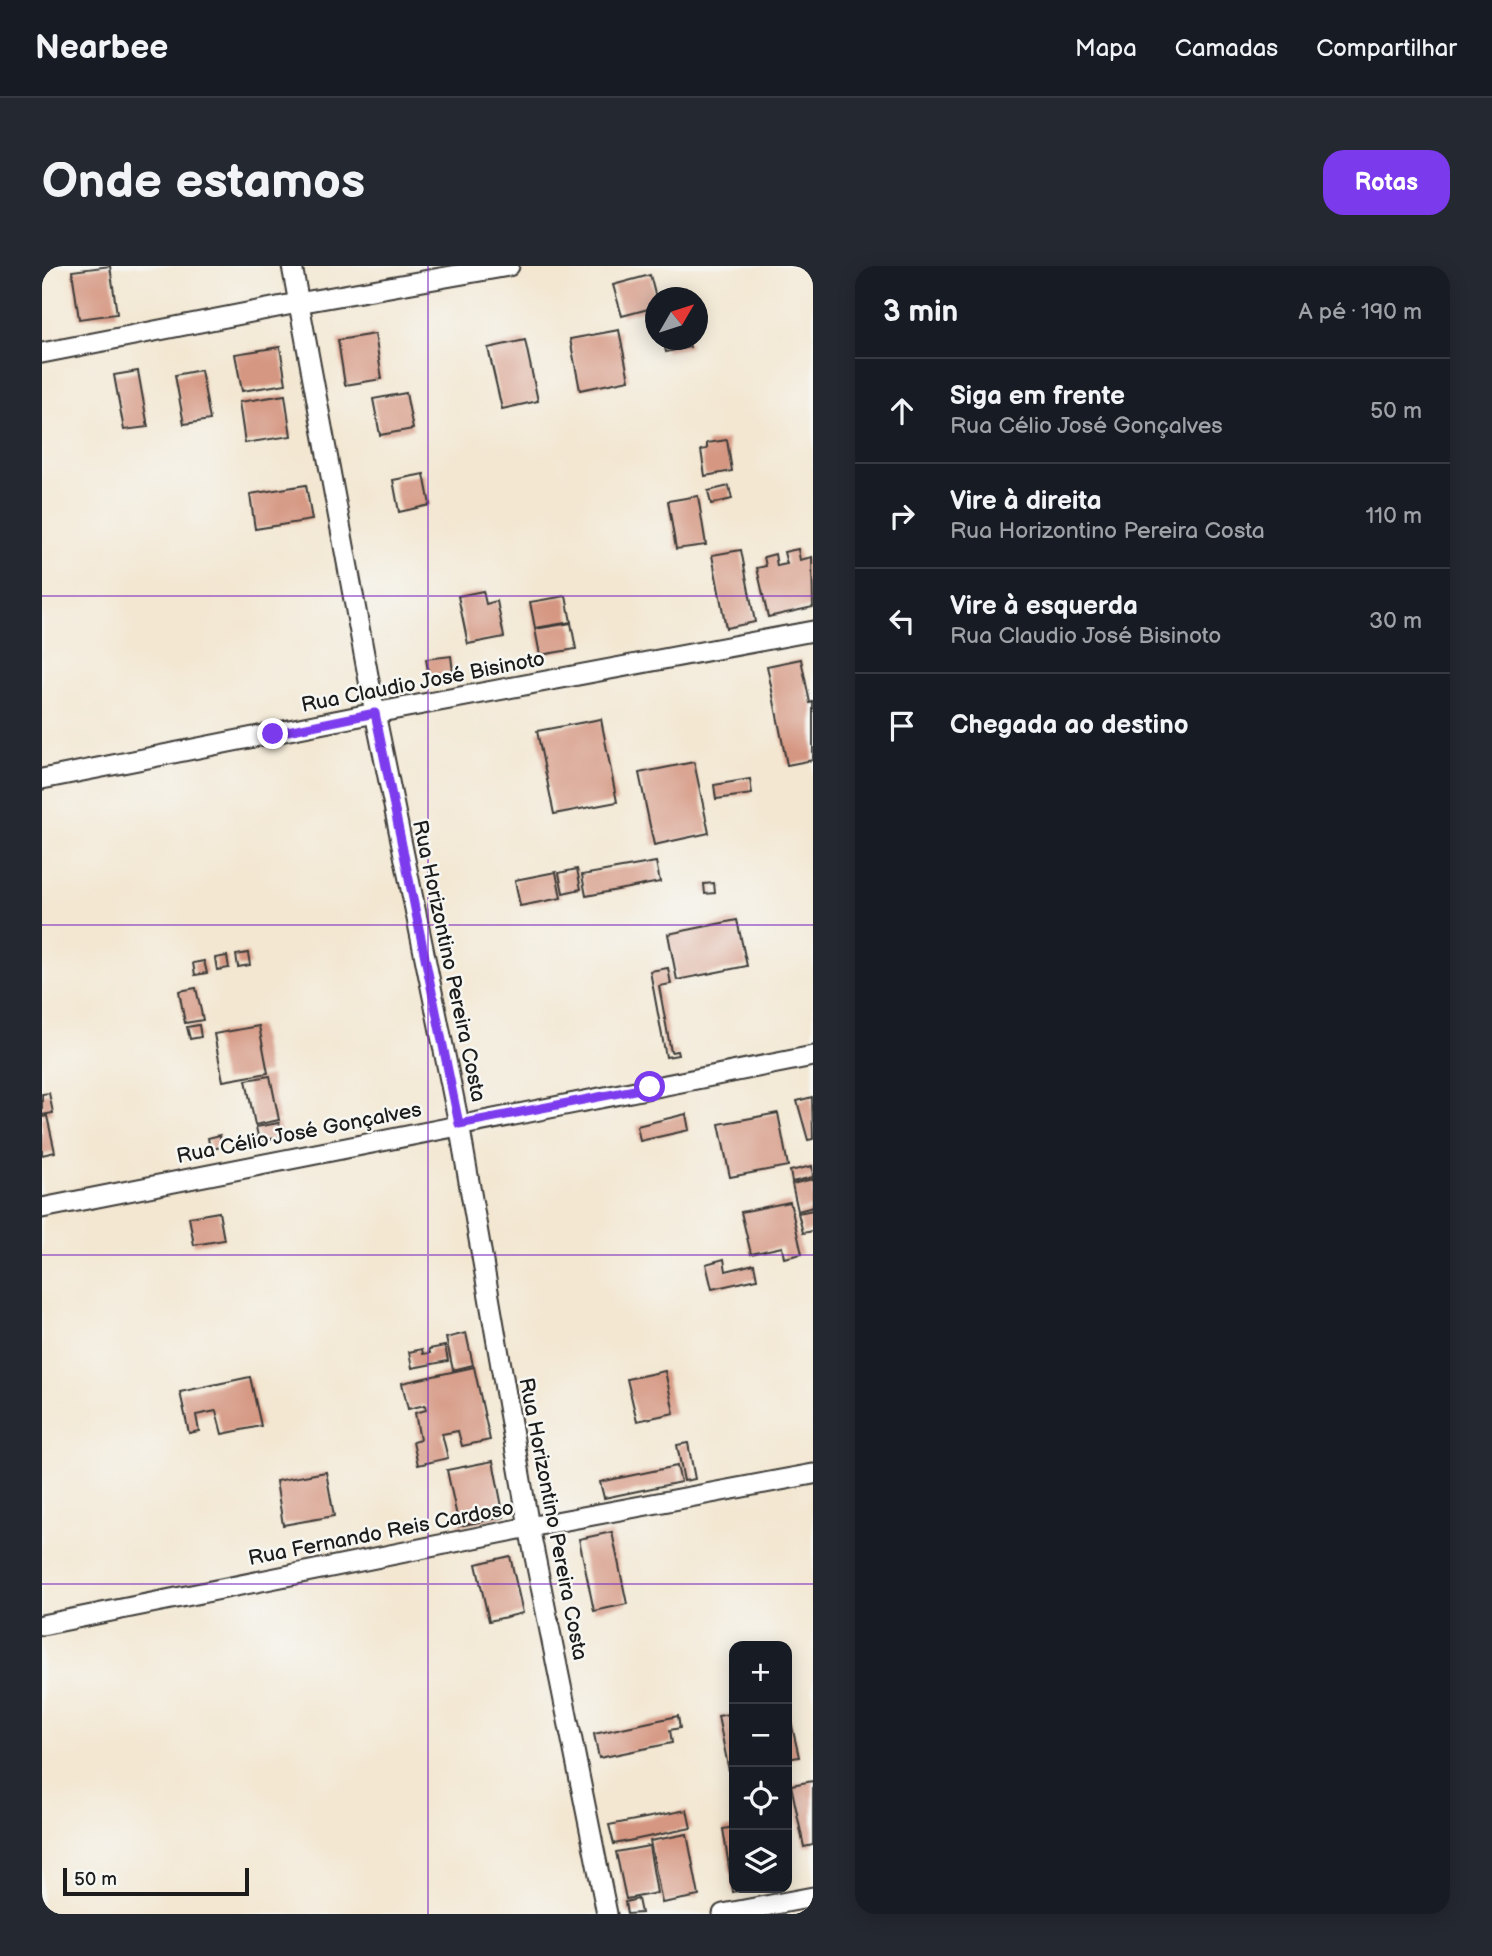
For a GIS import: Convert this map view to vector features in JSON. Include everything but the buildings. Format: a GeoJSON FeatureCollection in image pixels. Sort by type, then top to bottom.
{"type":"FeatureCollection","features":[{"type":"Feature","properties":{"kind":"street","name":"Rua Horizontino Pereira Costa"},"geometry":{"type":"LineString","coordinates":[[292,266],[375,713],[459,1124],[530,1527],[607,1914]]}},
{"type":"Feature","properties":{"kind":"street"},"geometry":{"type":"LineString","coordinates":[[42,352],[509,266]]}},
{"type":"Feature","properties":{"kind":"street","name":"Rua Claudio José Bisinoto"},"geometry":{"type":"LineString","coordinates":[[42,779],[813,631]]}},
{"type":"Feature","properties":{"kind":"street","name":"Rua Célio José Gonçalves"},"geometry":{"type":"LineString","coordinates":[[42,1208],[813,1056]]}},
{"type":"Feature","properties":{"kind":"street","name":"Rua Fernando Reis Cardoso"},"geometry":{"type":"LineString","coordinates":[[42,1625],[530,1527],[813,1474]]}},
{"type":"Feature","properties":{"kind":"street"},"geometry":{"type":"LineString","coordinates":[[723,1914],[813,1898]]}},
{"type":"Feature","properties":{"kind":"route"},"geometry":{"type":"LineString","coordinates":[[273,734],[375,713],[459,1124],[650,1087]]}}]}
